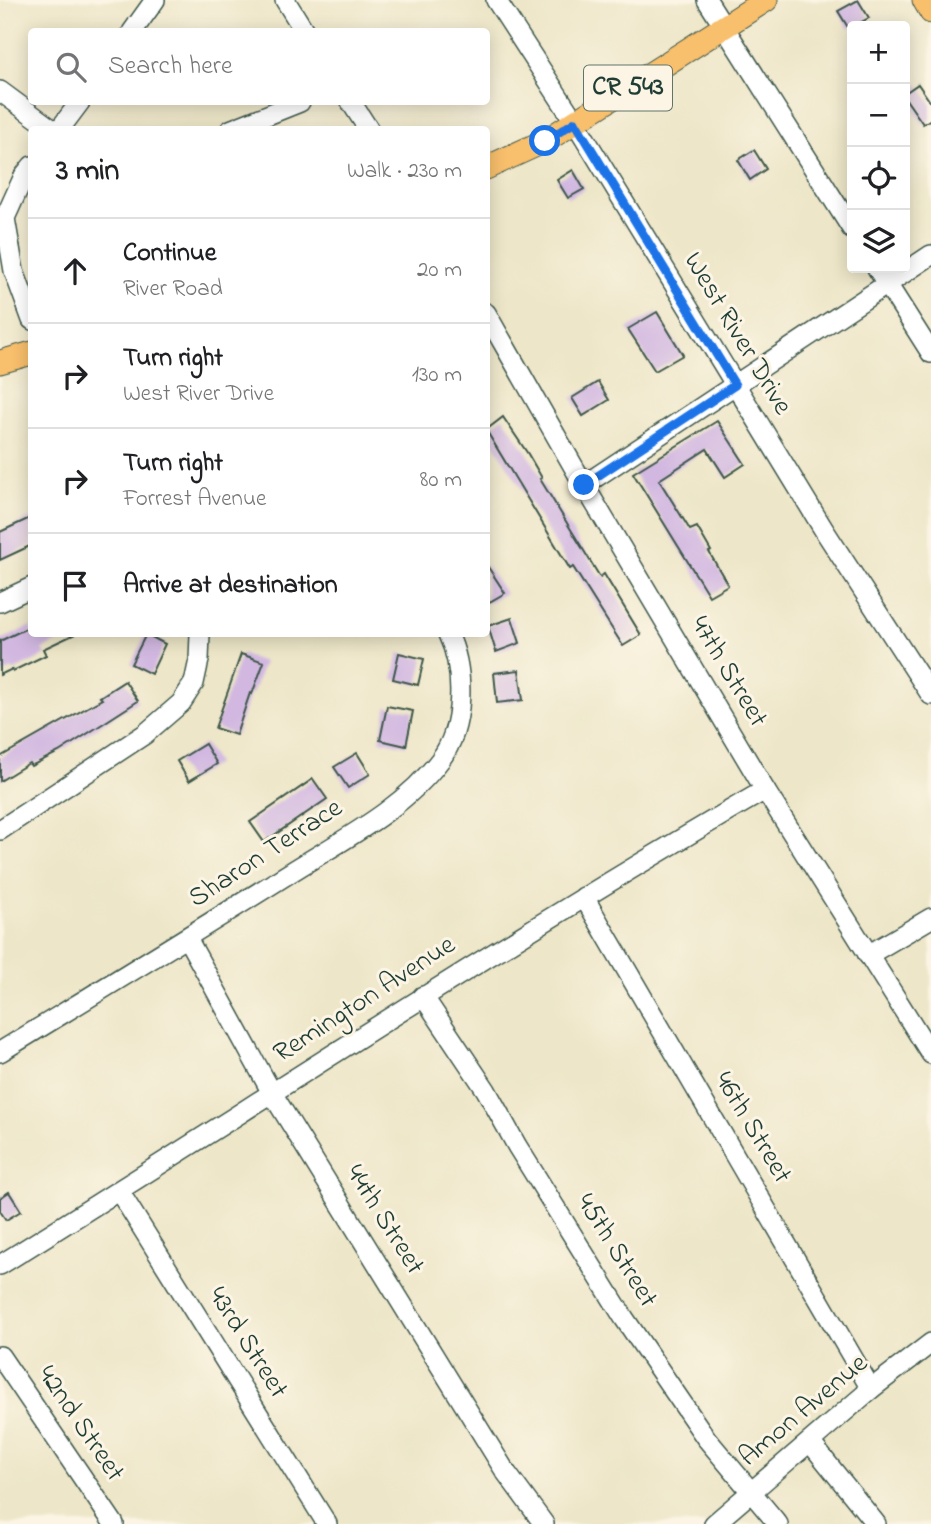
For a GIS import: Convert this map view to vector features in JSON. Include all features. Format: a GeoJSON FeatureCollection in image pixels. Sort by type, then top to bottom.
{"type":"FeatureCollection","features":[{"type":"Feature","properties":{"kind":"main road","name":"CR 543"},"geometry":{"type":"LineString","coordinates":[[490,166],[545,141],[766,0]]}},
{"type":"Feature","properties":{"kind":"main road"},"geometry":{"type":"LineString","coordinates":[[924,0],[931,12]]}},
{"type":"Feature","properties":{"kind":"main road"},"geometry":{"type":"LineString","coordinates":[[0,362],[28,354]]}},
{"type":"Feature","properties":{"kind":"street"},"geometry":{"type":"LineString","coordinates":[[135,28],[155,0]]}},
{"type":"Feature","properties":{"kind":"street"},"geometry":{"type":"LineString","coordinates":[[285,0],[302,28]]}},
{"type":"Feature","properties":{"kind":"street","name":"West River Drive"},"geometry":{"type":"LineString","coordinates":[[496,0],[575,122],[824,530],[931,695]]}},
{"type":"Feature","properties":{"kind":"street"},"geometry":{"type":"LineString","coordinates":[[707,0],[847,221]]}},
{"type":"Feature","properties":{"kind":"street"},"geometry":{"type":"LineString","coordinates":[[0,90],[48,126]]}},
{"type":"Feature","properties":{"kind":"street"},"geometry":{"type":"LineString","coordinates":[[62,126],[78,105]]}},
{"type":"Feature","properties":{"kind":"street"},"geometry":{"type":"LineString","coordinates":[[240,126],[292,105]]}},
{"type":"Feature","properties":{"kind":"street"},"geometry":{"type":"LineString","coordinates":[[353,105],[366,126]]}},
{"type":"Feature","properties":{"kind":"street"},"geometry":{"type":"LineString","coordinates":[[28,171],[5,218],[14,271],[28,309]]}},
{"type":"Feature","properties":{"kind":"street"},"geometry":{"type":"LineString","coordinates":[[584,485],[735,385],[882,275],[931,255]]}},
{"type":"Feature","properties":{"kind":"street"},"geometry":{"type":"LineString","coordinates":[[882,275],[931,353]]}},
{"type":"Feature","properties":{"kind":"street","name":"47th Street"},"geometry":{"type":"LineString","coordinates":[[490,323],[765,790],[931,1054]]}},
{"type":"Feature","properties":{"kind":"street"},"geometry":{"type":"LineString","coordinates":[[0,602],[28,589]]}},
{"type":"Feature","properties":{"kind":"street"},"geometry":{"type":"LineString","coordinates":[[0,830],[145,734],[181,703],[194,683],[200,637]]}},
{"type":"Feature","properties":{"kind":"street","name":"Sharon Terrace"},"geometry":{"type":"LineString","coordinates":[[0,1052],[187,938],[397,803],[422,781],[441,759],[451,741],[459,691],[458,667],[449,637]]}},
{"type":"Feature","properties":{"kind":"street","name":"Remington Avenue"},"geometry":{"type":"LineString","coordinates":[[0,1265],[422,996],[765,790]]}},
{"type":"Feature","properties":{"kind":"street","name":"46th Street"},"geometry":{"type":"LineString","coordinates":[[584,897],[871,1389]]}},
{"type":"Feature","properties":{"kind":"street"},"geometry":{"type":"LineString","coordinates":[[868,955],[931,918]]}},
{"type":"Feature","properties":{"kind":"street","name":"44th Street"},"geometry":{"type":"LineString","coordinates":[[187,938],[272,1093],[505,1471],[544,1524]]}},
{"type":"Feature","properties":{"kind":"street","name":"45th Street"},"geometry":{"type":"LineString","coordinates":[[422,996],[486,1090],[517,1146],[624,1318],[706,1438],[778,1524]]}},
{"type":"Feature","properties":{"kind":"street","name":"43rd Street"},"geometry":{"type":"LineString","coordinates":[[118,1191],[327,1524]]}},
{"type":"Feature","properties":{"kind":"street","name":"Amon Avenue"},"geometry":{"type":"LineString","coordinates":[[714,1524],[871,1389],[928,1351]]}},
{"type":"Feature","properties":{"kind":"street","name":"42nd Street"},"geometry":{"type":"LineString","coordinates":[[0,1356],[114,1524]]}},
{"type":"Feature","properties":{"kind":"street"},"geometry":{"type":"LineString","coordinates":[[810,1442],[876,1524]]}},
{"type":"Feature","properties":{"kind":"building"},"geometry":{"type":"Polygon","coordinates":[[[858,0],[869,18],[864,21],[847,21],[847,26],[838,11],[858,0]]]}},
{"type":"Feature","properties":{"kind":"building"},"geometry":{"type":"Polygon","coordinates":[[[918,84],[931,103],[931,119],[923,124],[910,105],[910,90],[918,84]]]}},
{"type":"Feature","properties":{"kind":"building"},"geometry":{"type":"Polygon","coordinates":[[[754,150],[766,169],[750,180],[738,160],[754,150]]]}},
{"type":"Feature","properties":{"kind":"building"},"geometry":{"type":"Polygon","coordinates":[[[573,170],[584,189],[568,198],[557,180],[573,170]]]}},
{"type":"Feature","properties":{"kind":"building"},"geometry":{"type":"Polygon","coordinates":[[[657,312],[683,355],[655,371],[628,329],[657,312]]]}},
{"type":"Feature","properties":{"kind":"building"},"geometry":{"type":"Polygon","coordinates":[[[598,382],[609,400],[583,416],[572,398],[598,382]]]}},
{"type":"Feature","properties":{"kind":"building"},"geometry":{"type":"Polygon","coordinates":[[[503,417],[528,454],[542,478],[540,479],[600,577],[604,574],[641,635],[623,646],[573,567],[570,569],[490,437],[490,427],[503,417]]]}},
{"type":"Feature","properties":{"kind":"building"},"geometry":{"type":"Polygon","coordinates":[[[717,421],[745,464],[725,477],[707,449],[659,480],[690,530],[697,527],[728,585],[709,596],[633,473],[717,421]]]}},
{"type":"Feature","properties":{"kind":"building"},"geometry":{"type":"Polygon","coordinates":[[[28,519],[28,547],[0,560],[0,532],[28,519]]]}},
{"type":"Feature","properties":{"kind":"building"},"geometry":{"type":"Polygon","coordinates":[[[490,570],[505,593],[490,602],[490,570]]]}},
{"type":"Feature","properties":{"kind":"building"},"geometry":{"type":"Polygon","coordinates":[[[512,618],[520,643],[496,652],[490,625],[512,618]]]}},
{"type":"Feature","properties":{"kind":"building"},"geometry":{"type":"Polygon","coordinates":[[[28,627],[28,637],[69,637],[43,649],[46,655],[0,675],[0,641],[28,627]]]}},
{"type":"Feature","properties":{"kind":"building"},"geometry":{"type":"Polygon","coordinates":[[[144,637],[152,637],[165,644],[151,674],[131,664],[144,637]]]}},
{"type":"Feature","properties":{"kind":"building"},"geometry":{"type":"Polygon","coordinates":[[[399,653],[424,659],[418,685],[393,679],[399,653]]]}},
{"type":"Feature","properties":{"kind":"building"},"geometry":{"type":"Polygon","coordinates":[[[241,654],[264,662],[236,735],[215,728],[241,654]]]}},
{"type":"Feature","properties":{"kind":"building"},"geometry":{"type":"Polygon","coordinates":[[[519,670],[523,700],[497,703],[494,673],[519,670]]]}},
{"type":"Feature","properties":{"kind":"building"},"geometry":{"type":"Polygon","coordinates":[[[125,681],[138,701],[59,752],[31,766],[29,763],[0,781],[0,757],[102,699],[100,697],[125,681]]]}},
{"type":"Feature","properties":{"kind":"building"},"geometry":{"type":"Polygon","coordinates":[[[387,706],[413,711],[406,746],[380,740],[387,706]]]}},
{"type":"Feature","properties":{"kind":"building"},"geometry":{"type":"Polygon","coordinates":[[[205,744],[217,764],[189,781],[177,761],[205,744]]]}},
{"type":"Feature","properties":{"kind":"building"},"geometry":{"type":"Polygon","coordinates":[[[357,753],[370,774],[348,788],[334,767],[357,753]]]}},
{"type":"Feature","properties":{"kind":"building"},"geometry":{"type":"Polygon","coordinates":[[[313,779],[327,799],[264,842],[250,822],[313,779]]]}},
{"type":"Feature","properties":{"kind":"building"},"geometry":{"type":"Polygon","coordinates":[[[9,1192],[21,1211],[6,1220],[0,1211],[0,1198],[9,1192]]]}},
{"type":"Feature","properties":{"kind":"route"},"geometry":{"type":"LineString","coordinates":[[545,141],[575,122],[735,385],[584,485]]}}]}
